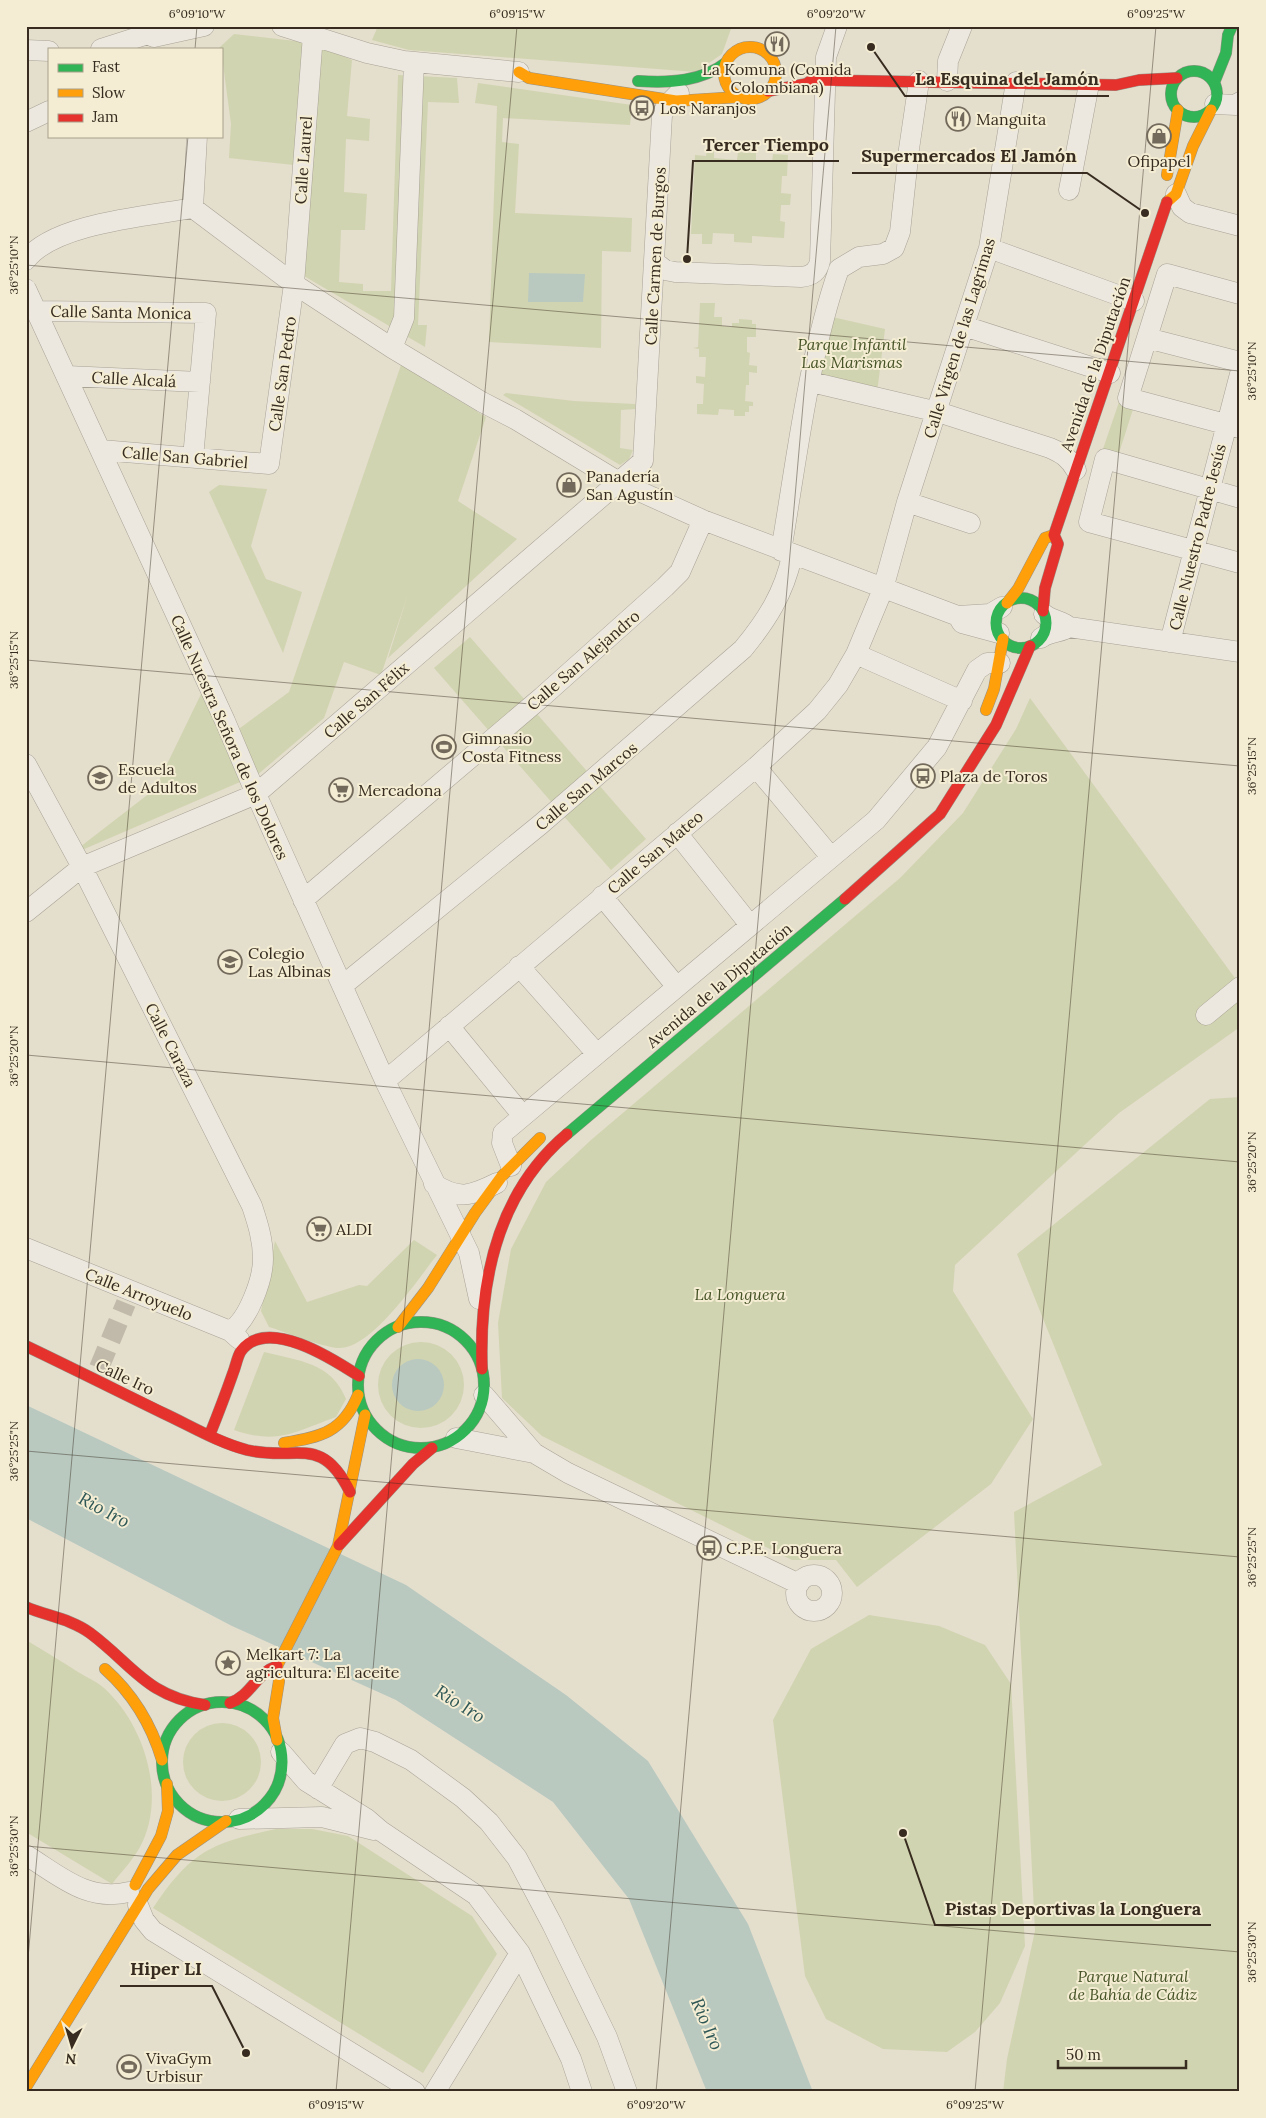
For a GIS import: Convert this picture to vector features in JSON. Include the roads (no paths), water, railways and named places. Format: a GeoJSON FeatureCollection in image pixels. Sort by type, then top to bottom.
{"type":"FeatureCollection","features":[{"type":"Feature","properties":{"kind":"main road","name":"Avenida de la Diputación"},"geometry":{"type":"LineString","coordinates":[[1044,613],[1044,588],[1058,544],[1054,535],[1171,198],[1214,96],[1216,72],[1226,49],[1220,39],[1232,26]]}},
{"type":"Feature","properties":{"kind":"main road"},"geometry":{"type":"LineString","coordinates":[[739,96],[727,86],[724,70],[740,34]]}},
{"type":"Feature","properties":{"kind":"main road"},"geometry":{"type":"LineString","coordinates":[[760,38],[761,50]]}},
{"type":"Feature","properties":{"kind":"main road"},"geometry":{"type":"LineString","coordinates":[[519,72],[529,70],[655,82],[682,80],[719,70],[729,59],[746,48],[761,50],[773,62],[790,70]]}},
{"type":"Feature","properties":{"kind":"main road"},"geometry":{"type":"LineString","coordinates":[[1116,85],[1128,80],[1156,81],[1177,78],[1190,71],[1201,61]]}},
{"type":"Feature","properties":{"kind":"main road"},"geometry":{"type":"LineString","coordinates":[[768,91],[776,77],[773,62]]}},
{"type":"Feature","properties":{"kind":"main road"},"geometry":{"type":"LineString","coordinates":[[1177,78],[1173,84],[1171,98],[1178,110],[1191,117],[1205,114],[1214,96],[1204,73],[1190,71]]}},
{"type":"Feature","properties":{"kind":"main road"},"geometry":{"type":"LineString","coordinates":[[519,72],[529,78],[672,100],[739,96],[754,99],[768,91],[819,80],[1116,85],[1125,89],[1154,92],[1171,98]]}},
{"type":"Feature","properties":{"kind":"main road"},"geometry":{"type":"LineString","coordinates":[[801,73],[819,80]]}},
{"type":"Feature","properties":{"kind":"main road","name":"Avenida de la Diputación"},"geometry":{"type":"LineString","coordinates":[[1171,198],[1162,190],[1170,164],[1178,110]]}},
{"type":"Feature","properties":{"kind":"main road","name":"Avenida de la Diputación"},"geometry":{"type":"LineString","coordinates":[[1005,605],[1018,589],[1045,538],[1054,535]]}},
{"type":"Feature","properties":{"kind":"main road"},"geometry":{"type":"LineString","coordinates":[[981,721],[994,689],[1000,663],[1001,636],[997,620],[1005,605],[1014,599],[1028,599],[1034,602],[1044,613],[1046,625],[1036,642],[1013,646],[1001,636]]}},
{"type":"Feature","properties":{"kind":"main road","name":"Avenida de la Diputación"},"geometry":{"type":"LineString","coordinates":[[482,1369],[482,1322],[488,1275],[496,1242],[510,1206],[537,1164],[554,1145],[828,915],[940,814],[996,725],[1024,656],[1036,642]]}},
{"type":"Feature","properties":{"kind":"main road"},"geometry":{"type":"LineString","coordinates":[[398,1327],[428,1288],[497,1183],[549,1131]]}},
{"type":"Feature","properties":{"kind":"main road"},"geometry":{"type":"LineString","coordinates":[[338,1546],[413,1464],[432,1448],[456,1438],[474,1419],[484,1395],[482,1369],[470,1345],[449,1329],[424,1322],[398,1327],[386,1333],[372,1346],[358,1376],[358,1395],[365,1415],[382,1435],[393,1442],[406,1446],[432,1448]]}},
{"type":"Feature","properties":{"kind":"main road"},"geometry":{"type":"LineString","coordinates":[[210,1434],[241,1350],[255,1339],[273,1338],[304,1345],[335,1360],[358,1376]]}},
{"type":"Feature","properties":{"kind":"main road","name":"Calle Iro"},"geometry":{"type":"LineString","coordinates":[[26,1346],[97,1374],[210,1434],[225,1444],[246,1450],[279,1454],[306,1452],[323,1456],[339,1470],[350,1492]]}},
{"type":"Feature","properties":{"kind":"main road","name":"Calle Iro"},"geometry":{"type":"LineString","coordinates":[[210,1434],[281,1443],[321,1436],[340,1426],[351,1414],[358,1395]]}},
{"type":"Feature","properties":{"kind":"main road"},"geometry":{"type":"LineString","coordinates":[[129,1902],[177,1855],[232,1820],[260,1808],[276,1788],[280,1776],[279,1746],[273,1718],[279,1680],[278,1666],[338,1546],[365,1415]]}},
{"type":"Feature","properties":{"kind":"main road"},"geometry":{"type":"LineString","coordinates":[[26,1607],[51,1618],[66,1619],[89,1633],[141,1679],[170,1698],[187,1704],[230,1703],[243,1698],[264,1671],[278,1666]]}},
{"type":"Feature","properties":{"kind":"main road"},"geometry":{"type":"LineString","coordinates":[[51,1618],[58,1633]]}},
{"type":"Feature","properties":{"kind":"main road"},"geometry":{"type":"LineString","coordinates":[[26,2087],[129,1902],[161,1836],[168,1811],[167,1784],[156,1739],[138,1705],[126,1689],[95,1662]]}},
{"type":"Feature","properties":{"kind":"main road"},"geometry":{"type":"LineString","coordinates":[[230,1703],[254,1711],[268,1724],[279,1746]]}},
{"type":"Feature","properties":{"kind":"main road"},"geometry":{"type":"LineString","coordinates":[[162,1760],[166,1742],[175,1725],[183,1716],[205,1705]]}},
{"type":"Feature","properties":{"kind":"main road"},"geometry":{"type":"LineString","coordinates":[[167,1784],[180,1805],[190,1812],[208,1820],[232,1820]]}},
{"type":"Feature","properties":{"kind":"street"},"geometry":{"type":"LineString","coordinates":[[106,48],[148,34],[156,37],[204,26]]}},
{"type":"Feature","properties":{"kind":"street"},"geometry":{"type":"LineString","coordinates":[[282,26],[367,53],[414,62],[519,72]]}},
{"type":"Feature","properties":{"kind":"street"},"geometry":{"type":"LineString","coordinates":[[655,262],[665,270],[675,272],[807,276],[816,271],[820,261],[819,80],[837,26]]}},
{"type":"Feature","properties":{"kind":"street"},"geometry":{"type":"LineString","coordinates":[[946,81],[948,61],[962,26]]}},
{"type":"Feature","properties":{"kind":"street","name":"Calle Laurel"},"geometry":{"type":"LineString","coordinates":[[294,284],[313,35]]}},
{"type":"Feature","properties":{"kind":"street"},"geometry":{"type":"LineString","coordinates":[[26,50],[48,51]]}},
{"type":"Feature","properties":{"kind":"street"},"geometry":{"type":"LineString","coordinates":[[392,348],[404,318],[414,62]]}},
{"type":"Feature","properties":{"kind":"street","name":"Calle Carmen de Burgos"},"geometry":{"type":"LineString","coordinates":[[650,495],[646,483],[647,469],[643,460],[662,115],[672,100],[691,84],[708,74]]}},
{"type":"Feature","properties":{"kind":"street","name":"Calle San Marcos"},"geometry":{"type":"LineString","coordinates":[[342,986],[541,824],[743,649],[765,622],[788,578],[786,553],[820,329],[839,269],[859,257],[883,254],[894,248],[900,232],[919,81]]}},
{"type":"Feature","properties":{"kind":"street","name":"Calle Virgen de las Lagrimas"},"geometry":{"type":"LineString","coordinates":[[883,589],[907,502],[938,412],[989,248],[1016,82]]}},
{"type":"Feature","properties":{"kind":"street"},"geometry":{"type":"LineString","coordinates":[[1069,190],[1089,84]]}},
{"type":"Feature","properties":{"kind":"street"},"geometry":{"type":"LineString","coordinates":[[1214,96],[1240,96]]}},
{"type":"Feature","properties":{"kind":"street"},"geometry":{"type":"LineString","coordinates":[[1214,96],[1236,105],[1240,102]]}},
{"type":"Feature","properties":{"kind":"street"},"geometry":{"type":"LineString","coordinates":[[26,122],[48,111]]}},
{"type":"Feature","properties":{"kind":"street"},"geometry":{"type":"LineString","coordinates":[[193,208],[197,138]]}},
{"type":"Feature","properties":{"kind":"street"},"geometry":{"type":"LineString","coordinates":[[1171,198],[1190,213],[1240,226]]}},
{"type":"Feature","properties":{"kind":"street"},"geometry":{"type":"LineString","coordinates":[[26,260],[31,254],[57,238],[81,228],[193,208],[294,284],[392,348],[482,402],[516,419],[619,482],[703,520],[786,553],[958,616],[990,614],[1005,605]]}},
{"type":"Feature","properties":{"kind":"street"},"geometry":{"type":"LineString","coordinates":[[989,248],[1134,301]]}},
{"type":"Feature","properties":{"kind":"street"},"geometry":{"type":"LineString","coordinates":[[1233,426],[1128,398],[1167,274],[1240,294]]}},
{"type":"Feature","properties":{"kind":"street","name":"Calle San Pedro"},"geometry":{"type":"LineString","coordinates":[[270,464],[294,284]]}},
{"type":"Feature","properties":{"kind":"street","name":"Calle Nuestra Señora de los Dolores"},"geometry":{"type":"LineString","coordinates":[[26,289],[225,721],[385,1081],[461,1238],[474,1268],[482,1322]]}},
{"type":"Feature","properties":{"kind":"street","name":"Calle Santa Monica"},"geometry":{"type":"LineString","coordinates":[[36,311],[206,313],[200,382]]}},
{"type":"Feature","properties":{"kind":"street"},"geometry":{"type":"LineString","coordinates":[[964,326],[1110,373]]}},
{"type":"Feature","properties":{"kind":"street"},"geometry":{"type":"LineString","coordinates":[[1148,338],[1240,362]]}},
{"type":"Feature","properties":{"kind":"street","name":"Calle Nuestro Padre Jesús"},"geometry":{"type":"LineString","coordinates":[[1170,642],[1208,489],[1233,426],[1240,374]]}},
{"type":"Feature","properties":{"kind":"street","name":"Calle Alcalá"},"geometry":{"type":"LineString","coordinates":[[67,376],[200,382]]}},
{"type":"Feature","properties":{"kind":"street"},"geometry":{"type":"LineString","coordinates":[[193,458],[200,382]]}},
{"type":"Feature","properties":{"kind":"street"},"geometry":{"type":"LineString","coordinates":[[811,382],[938,412],[1061,452],[1070,460],[1076,470]]}},
{"type":"Feature","properties":{"kind":"street","name":"Calle San Gabriel"},"geometry":{"type":"LineString","coordinates":[[101,450],[270,464]]}},
{"type":"Feature","properties":{"kind":"street"},"geometry":{"type":"LineString","coordinates":[[1240,498],[1105,459],[1090,522],[1240,563]]}},
{"type":"Feature","properties":{"kind":"street"},"geometry":{"type":"LineString","coordinates":[[619,482],[643,460]]}},
{"type":"Feature","properties":{"kind":"street","name":"Calle San Félix"},"geometry":{"type":"LineString","coordinates":[[26,912],[82,867],[256,794],[619,482]]}},
{"type":"Feature","properties":{"kind":"street"},"geometry":{"type":"LineString","coordinates":[[907,502],[970,523]]}},
{"type":"Feature","properties":{"kind":"street","name":"Calle San Alejandro"},"geometry":{"type":"LineString","coordinates":[[303,900],[542,697],[665,587],[680,572],[703,520]]}},
{"type":"Feature","properties":{"kind":"street","name":"Calle San Mateo"},"geometry":{"type":"LineString","coordinates":[[385,1081],[756,767],[817,711],[838,685],[856,654],[883,589]]}},
{"type":"Feature","properties":{"kind":"street"},"geometry":{"type":"LineString","coordinates":[[1044,613],[1050,619],[1065,623],[1070,627],[1240,652]]}},
{"type":"Feature","properties":{"kind":"street"},"geometry":{"type":"LineString","coordinates":[[958,616],[962,623],[1001,636]]}},
{"type":"Feature","properties":{"kind":"street"},"geometry":{"type":"LineString","coordinates":[[1036,642],[1051,632],[1065,630],[1070,627]]}},
{"type":"Feature","properties":{"kind":"street"},"geometry":{"type":"LineString","coordinates":[[856,654],[962,701]]}},
{"type":"Feature","properties":{"kind":"street"},"geometry":{"type":"LineString","coordinates":[[512,1166],[502,1138],[503,1133],[876,820],[937,747],[977,670],[987,663],[1000,663]]}},
{"type":"Feature","properties":{"kind":"street","name":"Calle Caraza"},"geometry":{"type":"LineString","coordinates":[[26,764],[82,867],[252,1206],[261,1233],[263,1261],[253,1301],[239,1324],[230,1331]]}},
{"type":"Feature","properties":{"kind":"street"},"geometry":{"type":"LineString","coordinates":[[756,767],[831,857]]}},
{"type":"Feature","properties":{"kind":"street"},"geometry":{"type":"LineString","coordinates":[[677,833],[750,926]]}},
{"type":"Feature","properties":{"kind":"street"},"geometry":{"type":"LineString","coordinates":[[602,896],[677,987]]}},
{"type":"Feature","properties":{"kind":"street"},"geometry":{"type":"LineString","coordinates":[[519,966],[597,1054]]}},
{"type":"Feature","properties":{"kind":"street"},"geometry":{"type":"LineString","coordinates":[[1206,1015],[1240,986]]}},
{"type":"Feature","properties":{"kind":"street"},"geometry":{"type":"LineString","coordinates":[[448,1026],[523,1116]]}},
{"type":"Feature","properties":{"kind":"street"},"geometry":{"type":"LineString","coordinates":[[434,1184],[446,1192],[463,1195],[478,1193],[497,1183]]}},
{"type":"Feature","properties":{"kind":"street","name":"Calle Arroyuelo"},"geometry":{"type":"LineString","coordinates":[[26,1248],[128,1297],[230,1331]]}},
{"type":"Feature","properties":{"kind":"street"},"geometry":{"type":"LineString","coordinates":[[253,1301],[256,1323],[273,1338]]}},
{"type":"Feature","properties":{"kind":"street"},"geometry":{"type":"LineString","coordinates":[[230,1331],[239,1339],[241,1350]]}},
{"type":"Feature","properties":{"kind":"street"},"geometry":{"type":"LineString","coordinates":[[484,1395],[534,1453],[568,1473],[799,1584]]}},
{"type":"Feature","properties":{"kind":"street"},"geometry":{"type":"LineString","coordinates":[[456,1438],[534,1453]]}},
{"type":"Feature","properties":{"kind":"street"},"geometry":{"type":"LineString","coordinates":[[318,1789],[345,1744],[360,1738],[375,1742],[411,1760],[463,1798],[489,1822],[518,1858],[552,1924],[607,2037],[627,2092]]}},
{"type":"Feature","properties":{"kind":"street"},"geometry":{"type":"LineString","coordinates":[[279,1746],[296,1771],[318,1789],[367,1819],[381,1832],[476,1895],[520,1953],[570,2059],[582,2092]]}},
{"type":"Feature","properties":{"kind":"street"},"geometry":{"type":"LineString","coordinates":[[232,1820],[322,1817],[381,1832]]}},
{"type":"Feature","properties":{"kind":"street"},"geometry":{"type":"LineString","coordinates":[[26,1855],[78,1887],[97,1895],[113,1896],[129,1902],[154,1931],[415,2092]]}},
{"type":"Feature","properties":{"kind":"street"},"geometry":{"type":"LineString","coordinates":[[435,2092],[520,1953]]}},
{"type":"Feature","properties":{"kind":"water"},"geometry":{"type":"Polygon","coordinates":[[[529,273],[585,274],[583,302],[528,302],[529,273]]]}},
{"type":"Feature","properties":{"kind":"water"},"geometry":{"type":"Polygon","coordinates":[[[413,1359],[423,1359],[437,1366],[444,1380],[444,1390],[437,1404],[423,1411],[413,1411],[403,1407],[396,1400],[392,1390],[392,1380],[396,1370],[403,1363],[413,1359]]]}},
{"type":"Feature","properties":{"kind":"water","name":"Rio Iro"},"geometry":{"type":"Polygon","coordinates":[[[26,1405],[406,1585],[566,1695],[648,1761],[748,1924],[813,2092],[707,2092],[629,1899],[553,1802],[396,1700],[232,1626],[26,1518],[26,1405]]]}},
{"type":"Feature","properties":{"kind":"tunnel"},"geometry":{"type":"LineString","coordinates":[[99,1368],[126,1303]]}},
{"type":"Feature","properties":{"kind":"place","name":"La Komuna (Comida Colombiana)"},"geometry":{"type":"Point","coordinates":[777,44]}},
{"type":"Feature","properties":{"kind":"place","name":"La Esquina del Jamón"},"geometry":{"type":"Point","coordinates":[871,47]}},
{"type":"Feature","properties":{"kind":"place","name":"Los Naranjos"},"geometry":{"type":"Point","coordinates":[642,108]}},
{"type":"Feature","properties":{"kind":"place","name":"Manguita"},"geometry":{"type":"Point","coordinates":[958,119]}},
{"type":"Feature","properties":{"kind":"place","name":"Ofipapel"},"geometry":{"type":"Point","coordinates":[1159,136]}},
{"type":"Feature","properties":{"kind":"place","name":"Supermercados El Jamón"},"geometry":{"type":"Point","coordinates":[1145,213]}},
{"type":"Feature","properties":{"kind":"place","name":"Tercer Tiempo"},"geometry":{"type":"Point","coordinates":[687,259]}},
{"type":"Feature","properties":{"kind":"place","name":"Panadería San Agustín"},"geometry":{"type":"Point","coordinates":[569,485]}},
{"type":"Feature","properties":{"kind":"place","name":"Gimnasio Costa Fitness"},"geometry":{"type":"Point","coordinates":[444,747]}},
{"type":"Feature","properties":{"kind":"place","name":"Plaza de Toros"},"geometry":{"type":"Point","coordinates":[923,776]}},
{"type":"Feature","properties":{"kind":"place","name":"Escuela de Adultos"},"geometry":{"type":"Point","coordinates":[100,778]}},
{"type":"Feature","properties":{"kind":"place","name":"Mercadona"},"geometry":{"type":"Point","coordinates":[341,790]}},
{"type":"Feature","properties":{"kind":"place","name":"Colegio Las Albinas"},"geometry":{"type":"Point","coordinates":[230,962]}},
{"type":"Feature","properties":{"kind":"place","name":"ALDI"},"geometry":{"type":"Point","coordinates":[319,1229]}},
{"type":"Feature","properties":{"kind":"place","name":"C.P.E. Longuera"},"geometry":{"type":"Point","coordinates":[709,1548]}},
{"type":"Feature","properties":{"kind":"place","name":"Melkart 7: La agricultura: El aceite"},"geometry":{"type":"Point","coordinates":[228,1663]}},
{"type":"Feature","properties":{"kind":"place","name":"Pistas Deportivas la Longuera"},"geometry":{"type":"Point","coordinates":[903,1833]}},
{"type":"Feature","properties":{"kind":"place","name":"Hiper LI"},"geometry":{"type":"Point","coordinates":[246,2053]}},
{"type":"Feature","properties":{"kind":"place","name":"VivaGym Urbisur"},"geometry":{"type":"Point","coordinates":[129,2067]}},
{"type":"Feature","properties":{"kind":"park label","name":"Parque Infantil Las Marismas"},"geometry":{"type":"Point","coordinates":[852,353]}},
{"type":"Feature","properties":{"kind":"park label","name":"La Longuera"},"geometry":{"type":"Point","coordinates":[740,1294]}},
{"type":"Feature","properties":{"kind":"park label","name":"Parque Natural de Bahía de Cádiz"},"geometry":{"type":"Point","coordinates":[1133,1985]}}]}
